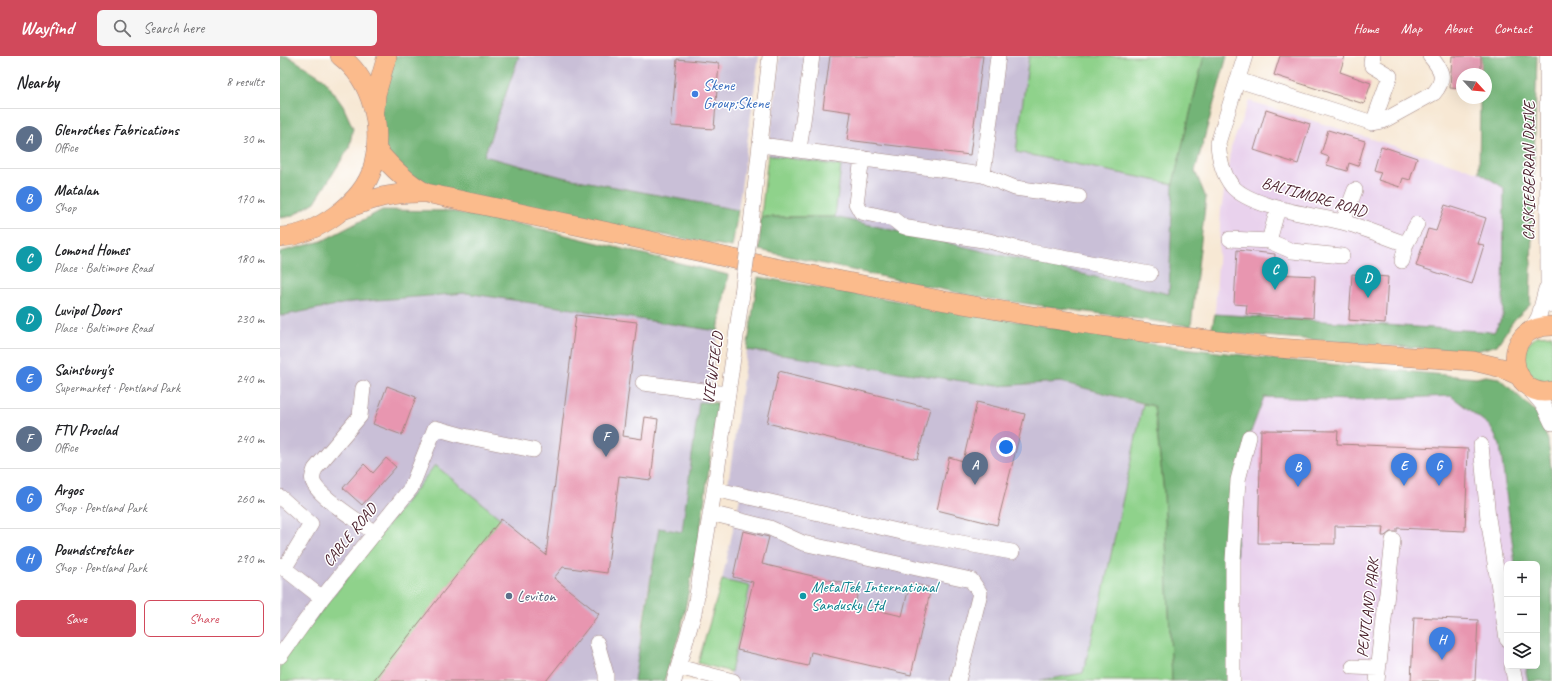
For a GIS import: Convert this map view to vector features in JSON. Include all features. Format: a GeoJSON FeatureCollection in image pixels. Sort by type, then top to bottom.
{"type":"FeatureCollection","features":[{"type":"Feature","properties":{"kind":"main road"},"geometry":{"type":"LineString","coordinates":[[281,238],[313,230],[343,210],[366,181],[372,168],[376,149],[377,127],[374,111],[365,85],[340,56]]}},
{"type":"Feature","properties":{"kind":"main road"},"geometry":{"type":"LineString","coordinates":[[374,111],[376,94],[387,56]]}},
{"type":"Feature","properties":{"kind":"main road"},"geometry":{"type":"LineString","coordinates":[[376,149],[399,175],[411,185],[426,192]]}},
{"type":"Feature","properties":{"kind":"main road"},"geometry":{"type":"LineString","coordinates":[[343,210],[380,197],[401,192],[426,192],[771,267],[945,301],[1033,316],[1150,333],[1255,345],[1473,361],[1502,368],[1522,379],[1532,388],[1543,391],[1552,391]]}},
{"type":"Feature","properties":{"kind":"main road"},"geometry":{"type":"LineString","coordinates":[[1473,361],[1505,351],[1541,326],[1552,326]]}},
{"type":"Feature","properties":{"kind":"main road"},"geometry":{"type":"LineString","coordinates":[[1522,379],[1515,366],[1514,354],[1526,335]]}},
{"type":"Feature","properties":{"kind":"street","name":"VIEWFIELD"},"geometry":{"type":"LineString","coordinates":[[676,674],[694,613],[714,489],[742,294],[761,145],[770,56]]}},
{"type":"Feature","properties":{"kind":"street"},"geometry":{"type":"LineString","coordinates":[[799,150],[812,56]]}},
{"type":"Feature","properties":{"kind":"street"},"geometry":{"type":"LineString","coordinates":[[983,175],[998,56]]}},
{"type":"Feature","properties":{"kind":"street","name":"BALTIMORE ROAD"},"geometry":{"type":"LineString","coordinates":[[1245,56],[1218,143],[1218,157],[1223,172],[1233,187],[1250,198],[1278,208],[1343,222],[1406,244]]}},
{"type":"Feature","properties":{"kind":"street"},"geometry":{"type":"LineString","coordinates":[[1372,56],[1371,63],[1373,66],[1390,76],[1373,123]]}},
{"type":"Feature","properties":{"kind":"street"},"geometry":{"type":"LineString","coordinates":[[1238,80],[1373,123],[1383,120],[1434,93],[1441,82],[1441,75],[1440,68],[1430,56]]}},
{"type":"Feature","properties":{"kind":"street","name":"CASKIEBERRAN DRIVE"},"geometry":{"type":"LineString","coordinates":[[1548,57],[1548,284]]}},
{"type":"Feature","properties":{"kind":"street"},"geometry":{"type":"LineString","coordinates":[[761,145],[983,175],[1015,188],[1079,197]]}},
{"type":"Feature","properties":{"kind":"street"},"geometry":{"type":"LineString","coordinates":[[862,158],[856,203],[858,209],[864,213],[893,219],[904,227],[989,241],[1031,252],[1150,274]]}},
{"type":"Feature","properties":{"kind":"street"},"geometry":{"type":"LineString","coordinates":[[1343,222],[1355,190]]}},
{"type":"Feature","properties":{"kind":"street"},"geometry":{"type":"LineString","coordinates":[[1269,241],[1278,208]]}},
{"type":"Feature","properties":{"kind":"street"},"geometry":{"type":"LineString","coordinates":[[1402,261],[1406,244],[1417,224]]}},
{"type":"Feature","properties":{"kind":"street"},"geometry":{"type":"LineString","coordinates":[[1230,239],[1269,241],[1292,251],[1342,256]]}},
{"type":"Feature","properties":{"kind":"street"},"geometry":{"type":"LineString","coordinates":[[1548,284],[1552,305]]}},
{"type":"Feature","properties":{"kind":"street"},"geometry":{"type":"LineString","coordinates":[[1526,335],[1539,316],[1548,284]]}},
{"type":"Feature","properties":{"kind":"street"},"geometry":{"type":"LineString","coordinates":[[1522,379],[1544,406],[1552,423]]}},
{"type":"Feature","properties":{"kind":"street"},"geometry":{"type":"LineString","coordinates":[[643,383],[728,394]]}},
{"type":"Feature","properties":{"kind":"street"},"geometry":{"type":"LineString","coordinates":[[363,388],[360,416],[315,469],[312,477],[313,483],[320,492],[375,533]]}},
{"type":"Feature","properties":{"kind":"street","name":"CABLE ROAD"},"geometry":{"type":"LineString","coordinates":[[280,656],[322,598],[411,488],[435,428],[464,436],[533,450]]}},
{"type":"Feature","properties":{"kind":"street"},"geometry":{"type":"LineString","coordinates":[[1233,681],[1234,561],[1238,480],[1249,437]]}},
{"type":"Feature","properties":{"kind":"street"},"geometry":{"type":"LineString","coordinates":[[1481,445],[1488,518],[1506,633]]}},
{"type":"Feature","properties":{"kind":"street"},"geometry":{"type":"LineString","coordinates":[[714,489],[906,534],[1012,552]]}},
{"type":"Feature","properties":{"kind":"street"},"geometry":{"type":"LineString","coordinates":[[280,497],[311,524],[282,567],[322,598]]}},
{"type":"Feature","properties":{"kind":"street"},"geometry":{"type":"LineString","coordinates":[[710,513],[770,528],[803,543],[971,580],[980,593],[958,681]]}},
{"type":"Feature","properties":{"kind":"street","name":"PENTLAND PARK"},"geometry":{"type":"LineString","coordinates":[[1378,675],[1393,540]]}},
{"type":"Feature","properties":{"kind":"street"},"geometry":{"type":"LineString","coordinates":[[597,643],[606,674],[606,681]]}},
{"type":"Feature","properties":{"kind":"street"},"geometry":{"type":"LineString","coordinates":[[1353,667],[1378,675]]}},
{"type":"Feature","properties":{"kind":"street"},"geometry":{"type":"LineString","coordinates":[[1513,669],[1515,681]]}},
{"type":"Feature","properties":{"kind":"street"},"geometry":{"type":"LineString","coordinates":[[676,674],[733,681]]}},
{"type":"Feature","properties":{"kind":"shaded area"},"geometry":{"type":"Polygon","coordinates":[[[519,56],[759,56],[738,210],[562,177],[484,156],[519,56]]]}},
{"type":"Feature","properties":{"kind":"shaded area"},"geometry":{"type":"Polygon","coordinates":[[[780,56],[1029,56],[1017,152],[1173,184],[1169,294],[835,217],[841,166],[768,155],[780,56]]]}},
{"type":"Feature","properties":{"kind":"shaded area"},"geometry":{"type":"Polygon","coordinates":[[[1249,101],[1478,172],[1504,188],[1503,316],[1494,332],[1215,314],[1221,210],[1231,148],[1249,101]]]}},
{"type":"Feature","properties":{"kind":"shaded area"},"geometry":{"type":"Polygon","coordinates":[[[466,293],[718,331],[708,402],[699,402],[682,532],[659,529],[642,623],[635,681],[280,681],[280,316],[352,302],[466,293]]]}},
{"type":"Feature","properties":{"kind":"shaded area"},"geometry":{"type":"Polygon","coordinates":[[[747,350],[997,386],[1061,382],[1143,404],[1102,597],[1083,674],[1039,681],[729,681],[750,586],[722,580],[742,489],[728,485],[747,350]]]}},
{"type":"Feature","properties":{"kind":"shaded area"},"geometry":{"type":"Polygon","coordinates":[[[1451,396],[1490,426],[1500,445],[1515,561],[1504,561],[1504,669],[1526,669],[1528,681],[1234,681],[1238,480],[1249,437],[1264,397],[1350,400],[1451,396]]]}},
{"type":"Feature","properties":{"kind":"green space"},"geometry":{"type":"Polygon","coordinates":[[[280,56],[288,56],[324,79],[343,106],[353,128],[349,148],[315,202],[292,216],[280,218],[280,56]]]}},
{"type":"Feature","properties":{"kind":"green space"},"geometry":{"type":"Polygon","coordinates":[[[387,56],[519,56],[484,156],[562,177],[738,210],[732,247],[426,193],[388,163],[376,94],[387,56]]]}},
{"type":"Feature","properties":{"kind":"green space"},"geometry":{"type":"Polygon","coordinates":[[[1029,56],[1204,56],[1173,184],[1016,152],[1029,56]]]}},
{"type":"Feature","properties":{"kind":"green space"},"geometry":{"type":"Polygon","coordinates":[[[1204,56],[1227,56],[1195,171],[1206,198],[1191,326],[977,297],[759,250],[761,217],[835,217],[1169,294],[1173,184],[1204,56]]]}},
{"type":"Feature","properties":{"kind":"green space"},"geometry":{"type":"Polygon","coordinates":[[[1481,56],[1537,56],[1530,305],[1514,320],[1497,345],[1473,352],[1211,332],[1215,314],[1494,332],[1503,316],[1504,188],[1479,172],[1480,104],[1492,104],[1492,68],[1481,68],[1481,56]]]}},
{"type":"Feature","properties":{"kind":"green space"},"geometry":{"type":"Polygon","coordinates":[[[768,155],[841,166],[835,217],[761,217],[768,155]]]}},
{"type":"Feature","properties":{"kind":"green space"},"geometry":{"type":"Polygon","coordinates":[[[382,210],[450,211],[521,224],[728,275],[718,331],[466,293],[352,302],[280,316],[280,252],[322,241],[382,210]]]}},
{"type":"Feature","properties":{"kind":"green space"},"geometry":{"type":"Polygon","coordinates":[[[758,277],[1151,344],[1275,359],[1476,378],[1486,376],[1499,378],[1537,413],[1548,440],[1552,476],[1552,681],[1528,681],[1526,672],[1526,669],[1540,669],[1540,561],[1515,561],[1500,445],[1490,426],[1451,396],[1350,400],[1264,397],[1249,437],[1238,480],[1234,681],[1172,681],[1164,492],[1154,406],[1061,382],[997,386],[747,350],[758,277]]]}},
{"type":"Feature","properties":{"kind":"green space"},"geometry":{"type":"Polygon","coordinates":[[[1552,335],[1552,384],[1536,382],[1523,369],[1524,348],[1537,336],[1552,335]]]}},
{"type":"Feature","properties":{"kind":"green space"},"geometry":{"type":"Polygon","coordinates":[[[699,402],[718,403],[700,533],[681,629],[664,681],[634,681],[659,528],[682,532],[699,402]]]}},
{"type":"Feature","properties":{"kind":"green space"},"geometry":{"type":"Polygon","coordinates":[[[1143,404],[1154,406],[1164,492],[1172,681],[1039,681],[1083,673],[1102,597],[1143,404]]]}},
{"type":"Feature","properties":{"kind":"green space"},"geometry":{"type":"Polygon","coordinates":[[[435,465],[501,519],[374,681],[280,681],[280,664],[435,465]]]}},
{"type":"Feature","properties":{"kind":"green space"},"geometry":{"type":"Polygon","coordinates":[[[722,580],[750,586],[731,672],[698,663],[722,580]]]}},
{"type":"Feature","properties":{"kind":"building"},"geometry":{"type":"Polygon","coordinates":[[[830,56],[983,56],[970,155],[847,140],[851,112],[823,108],[830,56]]]}},
{"type":"Feature","properties":{"kind":"building"},"geometry":{"type":"Polygon","coordinates":[[[1280,56],[1345,56],[1340,72],[1371,83],[1364,104],[1274,75],[1280,56]]]}},
{"type":"Feature","properties":{"kind":"building"},"geometry":{"type":"Polygon","coordinates":[[[1452,56],[1481,56],[1481,68],[1456,68],[1456,88],[1450,88],[1452,56]]]}},
{"type":"Feature","properties":{"kind":"building","name":"Skene Group;Skene"},"geometry":{"type":"Polygon","coordinates":[[[677,59],[719,63],[714,129],[671,126],[677,59]]]}},
{"type":"Feature","properties":{"kind":"building"},"geometry":{"type":"Polygon","coordinates":[[[1266,110],[1310,124],[1298,164],[1254,150],[1266,110]]]}},
{"type":"Feature","properties":{"kind":"building"},"geometry":{"type":"Polygon","coordinates":[[[1328,130],[1365,141],[1358,166],[1349,163],[1347,171],[1327,165],[1329,157],[1321,154],[1328,130]]]}},
{"type":"Feature","properties":{"kind":"building"},"geometry":{"type":"Polygon","coordinates":[[[1381,146],[1417,158],[1410,180],[1403,178],[1400,187],[1378,180],[1381,172],[1374,170],[1381,146]]]}},
{"type":"Feature","properties":{"kind":"building"},"geometry":{"type":"Polygon","coordinates":[[[1445,205],[1486,218],[1478,244],[1484,245],[1472,284],[1416,266],[1428,229],[1436,231],[1445,205]]]}},
{"type":"Feature","properties":{"kind":"building"},"geometry":{"type":"Polygon","coordinates":[[[1237,250],[1275,254],[1274,274],[1315,276],[1313,318],[1246,314],[1247,305],[1234,304],[1237,250]]]}},
{"type":"Feature","properties":{"kind":"building"},"geometry":{"type":"Polygon","coordinates":[[[1352,274],[1388,277],[1385,323],[1349,320],[1352,274]]]}},
{"type":"Feature","properties":{"kind":"building"},"geometry":{"type":"Polygon","coordinates":[[[576,315],[637,322],[623,436],[642,439],[645,417],[658,419],[651,480],[619,476],[607,573],[563,567],[554,578],[599,614],[546,681],[373,681],[501,519],[546,555],[576,315]]]}},
{"type":"Feature","properties":{"kind":"building"},"geometry":{"type":"Polygon","coordinates":[[[779,371],[930,408],[917,459],[767,423],[779,371]]]}},
{"type":"Feature","properties":{"kind":"building"},"geometry":{"type":"Polygon","coordinates":[[[387,386],[416,397],[402,435],[373,424],[387,386]]]}},
{"type":"Feature","properties":{"kind":"building"},"geometry":{"type":"Polygon","coordinates":[[[977,402],[1025,414],[997,525],[937,510],[949,457],[963,461],[977,402]]]}},
{"type":"Feature","properties":{"kind":"building"},"geometry":{"type":"Polygon","coordinates":[[[1261,430],[1338,431],[1337,444],[1468,449],[1465,531],[1397,528],[1397,532],[1390,532],[1385,536],[1382,536],[1383,527],[1335,526],[1335,544],[1258,543],[1261,430]]]}},
{"type":"Feature","properties":{"kind":"building"},"geometry":{"type":"Polygon","coordinates":[[[386,458],[396,467],[362,505],[343,488],[364,464],[373,473],[386,458]]]}},
{"type":"Feature","properties":{"kind":"building","name":"MetalTek International Sandusky Ltd"},"geometry":{"type":"Polygon","coordinates":[[[743,531],[769,537],[762,564],[859,587],[855,605],[902,616],[910,583],[931,588],[911,675],[811,652],[808,666],[737,650],[753,582],[733,577],[743,531]]]}},
{"type":"Feature","properties":{"kind":"building"},"geometry":{"type":"Polygon","coordinates":[[[1414,617],[1478,620],[1475,681],[1411,681],[1414,617]]]}},
{"type":"Feature","properties":{"kind":"place","name":"Skene Group;Skene"},"geometry":{"type":"Point","coordinates":[695,94]}},
{"type":"Feature","properties":{"kind":"place","name":"Lomond Homes"},"geometry":{"type":"Point","coordinates":[1275,290]}},
{"type":"Feature","properties":{"kind":"place","name":"Luvipol Doors"},"geometry":{"type":"Point","coordinates":[1368,298]}},
{"type":"Feature","properties":{"kind":"place","name":"FTV Proclad"},"geometry":{"type":"Point","coordinates":[606,457]}},
{"type":"Feature","properties":{"kind":"place","name":"Glenrothes Fabrications"},"geometry":{"type":"Point","coordinates":[975,485]}},
{"type":"Feature","properties":{"kind":"place","name":"Sainsbury's"},"geometry":{"type":"Point","coordinates":[1404,486]}},
{"type":"Feature","properties":{"kind":"place","name":"Argos"},"geometry":{"type":"Point","coordinates":[1439,486]}},
{"type":"Feature","properties":{"kind":"place","name":"Matalan"},"geometry":{"type":"Point","coordinates":[1298,487]}},
{"type":"Feature","properties":{"kind":"place","name":"Leviton"},"geometry":{"type":"Point","coordinates":[509,596]}},
{"type":"Feature","properties":{"kind":"place","name":"MetalTek International Sandusky Ltd"},"geometry":{"type":"Point","coordinates":[803,596]}},
{"type":"Feature","properties":{"kind":"place","name":"Poundstretcher"},"geometry":{"type":"Point","coordinates":[1442,660]}}]}
